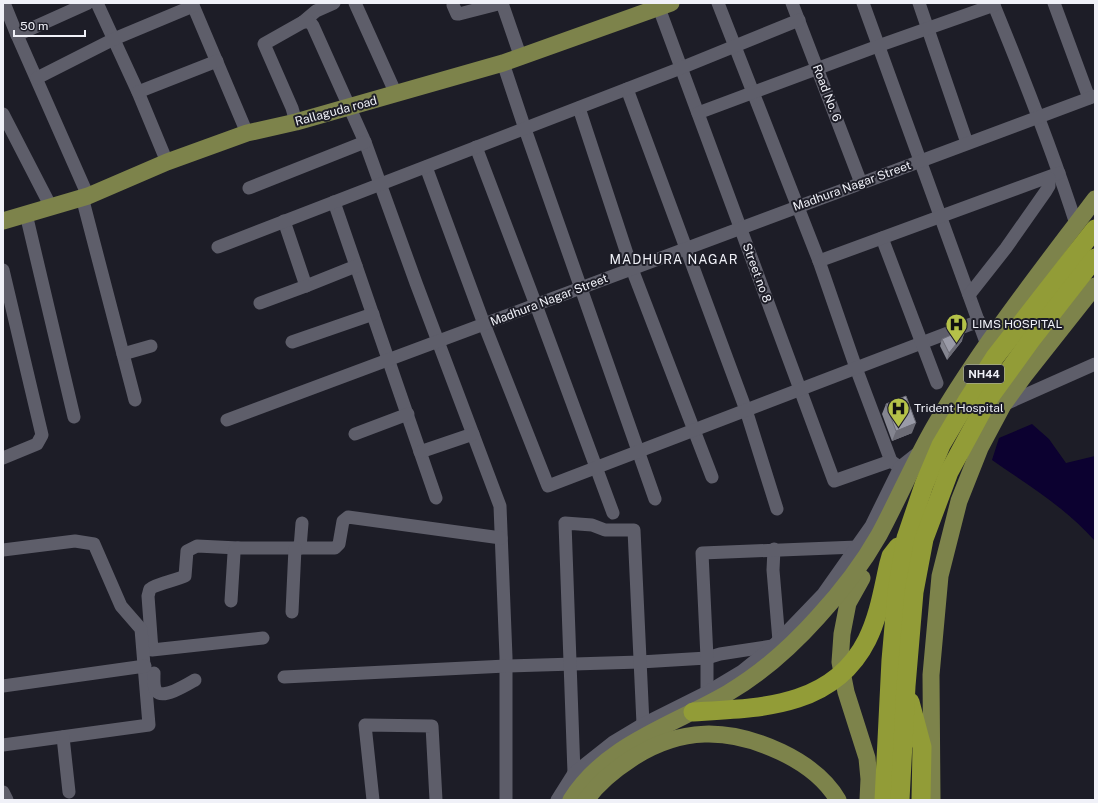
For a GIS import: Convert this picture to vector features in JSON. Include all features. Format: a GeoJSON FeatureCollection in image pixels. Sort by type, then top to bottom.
{"type":"FeatureCollection","features":[{"type":"Feature","properties":{"kind":"highway","name":"NH44"},"geometry":{"type":"LineString","coordinates":[[884,800],[891,660],[897,592],[907,535],[924,485],[941,445],[967,401],[996,357],[1095,230]]}},
{"type":"Feature","properties":{"kind":"highway","name":"NH44"},"geometry":{"type":"LineString","coordinates":[[900,800],[906,686],[914,592],[924,539],[949,472],[989,398],[1031,340],[1095,258]]}},
{"type":"Feature","properties":{"kind":"highway"},"geometry":{"type":"LineString","coordinates":[[693,712],[731,710],[781,703],[818,691],[834,680],[860,652],[867,640],[875,620],[891,556],[907,535]]}},
{"type":"Feature","properties":{"kind":"highway"},"geometry":{"type":"LineString","coordinates":[[906,686],[922,747],[921,800]]}},
{"type":"Feature","properties":{"kind":"main road","name":"Rallaguda road"},"geometry":{"type":"LineString","coordinates":[[3,221],[85,196],[167,162],[246,132],[296,122],[521,58],[665,5]]}},
{"type":"Feature","properties":{"kind":"main road"},"geometry":{"type":"LineString","coordinates":[[571,800],[598,767],[615,754],[637,740],[693,712],[750,679],[795,642],[841,591],[861,564],[879,535],[940,418],[987,345],[1095,199]]}},
{"type":"Feature","properties":{"kind":"main road"},"geometry":{"type":"LineString","coordinates":[[932,800],[931,675],[940,576],[959,501],[980,448],[1003,405],[1095,286]]}},
{"type":"Feature","properties":{"kind":"main road"},"geometry":{"type":"LineString","coordinates":[[868,800],[869,779],[867,758],[846,692],[840,662],[842,634],[848,603],[879,549],[917,474],[922,450]]}},
{"type":"Feature","properties":{"kind":"main road"},"geometry":{"type":"LineString","coordinates":[[586,800],[601,782],[616,769],[656,744],[674,738],[694,734],[719,733],[741,737],[767,745],[788,755],[822,779],[833,791],[838,800]]}},
{"type":"Feature","properties":{"kind":"street"},"geometry":{"type":"LineString","coordinates":[[4,3],[37,78],[85,196],[134,400]]}},
{"type":"Feature","properties":{"kind":"street"},"geometry":{"type":"LineString","coordinates":[[17,35],[88,3]]}},
{"type":"Feature","properties":{"kind":"street"},"geometry":{"type":"LineString","coordinates":[[97,3],[138,92],[167,162]]}},
{"type":"Feature","properties":{"kind":"street"},"geometry":{"type":"LineString","coordinates":[[296,122],[292,108],[264,44],[303,22],[316,11],[334,3]]}},
{"type":"Feature","properties":{"kind":"street"},"geometry":{"type":"LineString","coordinates":[[355,3],[396,94]]}},
{"type":"Feature","properties":{"kind":"street"},"geometry":{"type":"LineString","coordinates":[[453,5],[457,14],[459,14],[502,3],[521,58]]}},
{"type":"Feature","properties":{"kind":"street"},"geometry":{"type":"LineString","coordinates":[[718,3],[819,261],[856,368],[896,464]]}},
{"type":"Feature","properties":{"kind":"street","name":"Road No. 6"},"geometry":{"type":"LineString","coordinates":[[792,3],[861,183]]}},
{"type":"Feature","properties":{"kind":"street"},"geometry":{"type":"LineString","coordinates":[[862,3],[987,345]]}},
{"type":"Feature","properties":{"kind":"street"},"geometry":{"type":"LineString","coordinates":[[919,3],[967,143]]}},
{"type":"Feature","properties":{"kind":"street"},"geometry":{"type":"LineString","coordinates":[[1054,3],[1092,97]]}},
{"type":"Feature","properties":{"kind":"street"},"geometry":{"type":"LineString","coordinates":[[37,78],[114,39],[193,4],[246,132]]}},
{"type":"Feature","properties":{"kind":"street"},"geometry":{"type":"LineString","coordinates":[[698,113],[994,4],[1038,116],[1054,175],[1076,224]]}},
{"type":"Feature","properties":{"kind":"street","name":"Street no 8"},"geometry":{"type":"LineString","coordinates":[[665,5],[682,68],[834,481],[896,464]]}},
{"type":"Feature","properties":{"kind":"street"},"geometry":{"type":"LineString","coordinates":[[218,247],[682,68],[799,20]]}},
{"type":"Feature","properties":{"kind":"street"},"geometry":{"type":"LineString","coordinates":[[303,22],[310,22],[313,26],[365,142],[500,506],[506,662],[506,800]]}},
{"type":"Feature","properties":{"kind":"street"},"geometry":{"type":"LineString","coordinates":[[138,92],[217,61]]}},
{"type":"Feature","properties":{"kind":"street"},"geometry":{"type":"LineString","coordinates":[[503,63],[655,499]]}},
{"type":"Feature","properties":{"kind":"street"},"geometry":{"type":"LineString","coordinates":[[628,89],[746,410],[777,509]]}},
{"type":"Feature","properties":{"kind":"street","name":"Madhura Nagar Street"},"geometry":{"type":"LineString","coordinates":[[228,420],[1092,97]]}},
{"type":"Feature","properties":{"kind":"street"},"geometry":{"type":"LineString","coordinates":[[579,108],[632,269],[712,477]]}},
{"type":"Feature","properties":{"kind":"street"},"geometry":{"type":"LineString","coordinates":[[5,121],[51,207]]}},
{"type":"Feature","properties":{"kind":"street"},"geometry":{"type":"LineString","coordinates":[[249,188],[365,142]]}},
{"type":"Feature","properties":{"kind":"street"},"geometry":{"type":"LineString","coordinates":[[476,147],[613,513]]}},
{"type":"Feature","properties":{"kind":"street"},"geometry":{"type":"LineString","coordinates":[[426,167],[484,324],[548,486],[979,321]]}},
{"type":"Feature","properties":{"kind":"street"},"geometry":{"type":"LineString","coordinates":[[819,261],[1054,175]]}},
{"type":"Feature","properties":{"kind":"street"},"geometry":{"type":"LineString","coordinates":[[969,295],[1006,248],[1049,186],[1054,175]]}},
{"type":"Feature","properties":{"kind":"street"},"geometry":{"type":"LineString","coordinates":[[334,202],[436,498]]}},
{"type":"Feature","properties":{"kind":"street"},"geometry":{"type":"LineString","coordinates":[[26,214],[74,416]]}},
{"type":"Feature","properties":{"kind":"street"},"geometry":{"type":"LineString","coordinates":[[284,221],[306,286]]}},
{"type":"Feature","properties":{"kind":"street"},"geometry":{"type":"LineString","coordinates":[[882,238],[937,383]]}},
{"type":"Feature","properties":{"kind":"street"},"geometry":{"type":"LineString","coordinates":[[260,303],[356,266]]}},
{"type":"Feature","properties":{"kind":"street"},"geometry":{"type":"LineString","coordinates":[[3,270],[42,435],[37,444],[3,458]]}},
{"type":"Feature","properties":{"kind":"street"},"geometry":{"type":"LineString","coordinates":[[292,342],[373,314]]}},
{"type":"Feature","properties":{"kind":"street"},"geometry":{"type":"LineString","coordinates":[[123,354],[151,346]]}},
{"type":"Feature","properties":{"kind":"street"},"geometry":{"type":"LineString","coordinates":[[1003,405],[1095,364]]}},
{"type":"Feature","properties":{"kind":"street"},"geometry":{"type":"LineString","coordinates":[[355,434],[408,414]]}},
{"type":"Feature","properties":{"kind":"street"},"geometry":{"type":"LineString","coordinates":[[420,452],[473,434]]}},
{"type":"Feature","properties":{"kind":"street"},"geometry":{"type":"LineString","coordinates":[[557,800],[574,774],[613,742],[643,724],[707,692],[742,671],[776,643],[823,594],[857,547],[871,526],[896,464],[922,450]]}},
{"type":"Feature","properties":{"kind":"street"},"geometry":{"type":"LineString","coordinates":[[195,680],[170,693],[162,695],[157,692],[155,687],[148,596],[150,589],[157,585],[185,576],[187,552],[197,546],[238,548],[335,548],[338,547],[343,521],[348,517],[501,538]]}},
{"type":"Feature","properties":{"kind":"street"},"geometry":{"type":"LineString","coordinates":[[292,612],[302,523]]}},
{"type":"Feature","properties":{"kind":"street"},"geometry":{"type":"LineString","coordinates":[[574,774],[565,523],[592,525],[605,530],[634,530],[643,724]]}},
{"type":"Feature","properties":{"kind":"street"},"geometry":{"type":"LineString","coordinates":[[3,550],[75,541],[94,544],[121,606],[141,629],[149,725],[3,744]]}},
{"type":"Feature","properties":{"kind":"street"},"geometry":{"type":"LineString","coordinates":[[707,692],[707,655],[702,553],[774,549],[857,547]]}},
{"type":"Feature","properties":{"kind":"street"},"geometry":{"type":"LineString","coordinates":[[231,601],[234,553],[238,548]]}},
{"type":"Feature","properties":{"kind":"street"},"geometry":{"type":"LineString","coordinates":[[774,549],[776,643]]}},
{"type":"Feature","properties":{"kind":"street"},"geometry":{"type":"LineString","coordinates":[[152,650],[263,638]]}},
{"type":"Feature","properties":{"kind":"street"},"geometry":{"type":"LineString","coordinates":[[284,677],[506,662],[707,655],[720,654],[776,643]]}},
{"type":"Feature","properties":{"kind":"street"},"geometry":{"type":"LineString","coordinates":[[3,686],[145,666]]}},
{"type":"Feature","properties":{"kind":"street"},"geometry":{"type":"LineString","coordinates":[[373,800],[366,725],[432,726],[436,800]]}},
{"type":"Feature","properties":{"kind":"street"},"geometry":{"type":"LineString","coordinates":[[63,737],[69,792]]}},
{"type":"Feature","properties":{"kind":"street"},"geometry":{"type":"LineString","coordinates":[[3,792],[7,800]]}},
{"type":"Feature","properties":{"kind":"shaded area"},"geometry":{"type":"Polygon","coordinates":[[[1032,424],[1049,439],[1066,463],[1095,456],[1095,541],[1059,507],[992,460],[999,438],[1032,424]]]}},
{"type":"Feature","properties":{"kind":"building"},"geometry":{"type":"Polygon","coordinates":[[[958,332],[964,334],[949,353],[942,339],[958,332]]]}},
{"type":"Feature","properties":{"kind":"building"},"geometry":{"type":"Polygon","coordinates":[[[906,396],[916,423],[896,431],[886,404],[906,396]]]}},
{"type":"Feature","properties":{"kind":"place","name":"LIMS HOSPITAL"},"geometry":{"type":"Point","coordinates":[957,344]}},
{"type":"Feature","properties":{"kind":"place","name":"Trident Hospital"},"geometry":{"type":"Point","coordinates":[898,428]}},
{"type":"Feature","properties":{"kind":"district","name":"MADHURA NAGAR"},"geometry":{"type":"Point","coordinates":[674,259]}}]}
